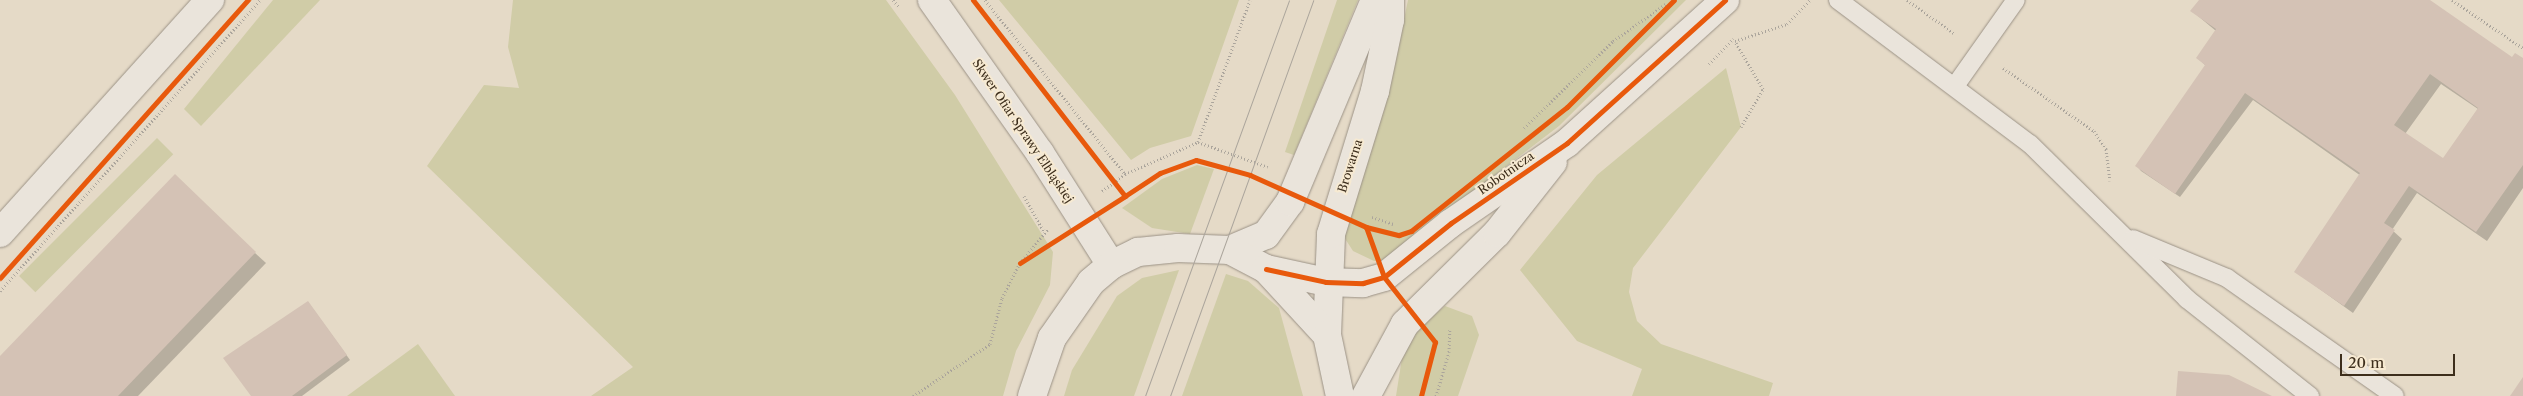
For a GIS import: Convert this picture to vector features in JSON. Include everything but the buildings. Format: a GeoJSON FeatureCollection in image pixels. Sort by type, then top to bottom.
{"type":"FeatureCollection","features":[{"type":"Feature","properties":{"kind":"street"},"geometry":{"type":"LineString","coordinates":[[0,233],[210,0]]}},
{"type":"Feature","properties":{"kind":"street","name":"Skwer Ofiar Sprawy Elbląskiej"},"geometry":{"type":"LineString","coordinates":[[932,0],[1076,210],[1111,265]]}},
{"type":"Feature","properties":{"kind":"street"},"geometry":{"type":"LineString","coordinates":[[1032,396],[1039,369],[1067,311],[1111,265],[1160,249],[1230,250],[1266,235],[1290,202],[1375,0]]}},
{"type":"Feature","properties":{"kind":"street","name":"Browarna"},"geometry":{"type":"LineString","coordinates":[[1340,396],[1327,335],[1326,282],[1335,212],[1375,91],[1390,20],[1390,0]]}},
{"type":"Feature","properties":{"kind":"street","name":"Robotnicza"},"geometry":{"type":"LineString","coordinates":[[1266,269],[1326,282],[1363,283],[1384,277],[1451,224],[1568,143],[1717,7]]}},
{"type":"Feature","properties":{"kind":"street","name":"Robotnicza"},"geometry":{"type":"LineString","coordinates":[[1366,396],[1405,324],[1497,232],[1568,143]]}},
{"type":"Feature","properties":{"kind":"street"},"geometry":{"type":"LineString","coordinates":[[1230,250],[1266,269],[1327,335]]}},
{"type":"Feature","properties":{"kind":"lane"},"geometry":{"type":"LineString","coordinates":[[1838,0],[2030,144],[2214,323],[2281,370],[2310,396]]}},
{"type":"Feature","properties":{"kind":"lane"},"geometry":{"type":"LineString","coordinates":[[1955,86],[2016,0]]}},
{"type":"Feature","properties":{"kind":"lane"},"geometry":{"type":"LineString","coordinates":[[2122,233],[2227,278],[2395,396]]}},
{"type":"Feature","properties":{"kind":"path"},"geometry":{"type":"LineString","coordinates":[[0,291],[260,0]]}},
{"type":"Feature","properties":{"kind":"path"},"geometry":{"type":"LineString","coordinates":[[985,0],[1126,174]]}},
{"type":"Feature","properties":{"kind":"path"},"geometry":{"type":"LineString","coordinates":[[913,396],[990,344],[1002,298],[1020,263],[1044,232],[1126,174],[1198,142],[1250,0]]}},
{"type":"Feature","properties":{"kind":"path"},"geometry":{"type":"LineString","coordinates":[[1643,31],[1673,0]]}},
{"type":"Feature","properties":{"kind":"path"},"geometry":{"type":"LineString","coordinates":[[1520,132],[1613,41],[1673,0]]}},
{"type":"Feature","properties":{"kind":"path"},"geometry":{"type":"LineString","coordinates":[[1707,66],[1735,41],[1787,24],[1810,0]]}},
{"type":"Feature","properties":{"kind":"path"},"geometry":{"type":"LineString","coordinates":[[1907,0],[2094,131],[2106,149],[2122,233]]}},
{"type":"Feature","properties":{"kind":"path"},"geometry":{"type":"LineString","coordinates":[[2452,0],[2523,48]]}},
{"type":"Feature","properties":{"kind":"path"},"geometry":{"type":"LineString","coordinates":[[13,263],[242,7]]}},
{"type":"Feature","properties":{"kind":"path"},"geometry":{"type":"LineString","coordinates":[[1717,7],[1763,88],[1741,127]]}},
{"type":"Feature","properties":{"kind":"path"},"geometry":{"type":"LineString","coordinates":[[1108,175],[1120,189]]}},
{"type":"Feature","properties":{"kind":"path"},"geometry":{"type":"LineString","coordinates":[[1367,211],[1379,221],[1403,221]]}},
{"type":"Feature","properties":{"kind":"path"},"geometry":{"type":"LineString","coordinates":[[1020,263],[1037,254]]}},
{"type":"Feature","properties":{"kind":"path"},"geometry":{"type":"LineString","coordinates":[[1436,396],[1454,323]]}},
{"type":"Feature","properties":{"kind":"shaded area"},"geometry":{"type":"Polygon","coordinates":[[[273,0],[320,0],[201,126],[184,109],[273,0]]]}},
{"type":"Feature","properties":{"kind":"shaded area"},"geometry":{"type":"Polygon","coordinates":[[[513,0],[886,0],[955,95],[1053,252],[1050,285],[1016,351],[1003,396],[591,396],[633,367],[427,166],[484,85],[519,88],[508,47],[513,0]]]}},
{"type":"Feature","properties":{"kind":"shaded area"},"geometry":{"type":"Polygon","coordinates":[[[999,0],[1239,0],[1191,136],[1150,148],[1131,160],[999,0]]]}},
{"type":"Feature","properties":{"kind":"shaded area"},"geometry":{"type":"Polygon","coordinates":[[[1337,0],[1358,0],[1294,155],[1285,152],[1337,0]]]}},
{"type":"Feature","properties":{"kind":"shaded area"},"geometry":{"type":"Polygon","coordinates":[[[1408,0],[1686,0],[1559,126],[1383,261],[1374,261],[1353,251],[1344,237],[1391,82],[1408,0]]]}},
{"type":"Feature","properties":{"kind":"shaded area"},"geometry":{"type":"Polygon","coordinates":[[[1726,68],[1741,127],[1633,268],[1629,292],[1637,321],[1661,344],[1773,383],[1769,396],[1632,396],[1642,369],[1577,341],[1520,270],[1597,175],[1726,68]]]}},
{"type":"Feature","properties":{"kind":"shaded area"},"geometry":{"type":"Polygon","coordinates":[[[157,138],[173,154],[35,292],[19,276],[157,138]]]}},
{"type":"Feature","properties":{"kind":"shaded area"},"geometry":{"type":"Polygon","coordinates":[[[1197,165],[1214,169],[1190,234],[1152,228],[1122,208],[1162,179],[1197,165]]]}},
{"type":"Feature","properties":{"kind":"shaded area"},"geometry":{"type":"Polygon","coordinates":[[[1179,270],[1134,396],[1064,396],[1072,370],[1117,296],[1142,278],[1179,270]]]}},
{"type":"Feature","properties":{"kind":"shaded area"},"geometry":{"type":"Polygon","coordinates":[[[1226,274],[1248,281],[1279,308],[1303,396],[1182,396],[1226,274]]]}},
{"type":"Feature","properties":{"kind":"shaded area"},"geometry":{"type":"Polygon","coordinates":[[[1445,306],[1472,316],[1479,335],[1458,396],[1396,396],[1402,358],[1417,329],[1445,306]]]}},
{"type":"Feature","properties":{"kind":"shaded area"},"geometry":{"type":"Polygon","coordinates":[[[418,344],[455,396],[347,396],[418,344]]]}},
{"type":"Feature","properties":{"kind":"tram line"},"geometry":{"type":"LineString","coordinates":[[1145,396],[1289,0]]}},
{"type":"Feature","properties":{"kind":"tram line"},"geometry":{"type":"LineString","coordinates":[[1170,396],[1313,0]]}},
{"type":"Feature","properties":{"kind":"cycle path"},"geometry":{"type":"LineString","coordinates":[[0,278],[248,0]]}},
{"type":"Feature","properties":{"kind":"cycle path"},"geometry":{"type":"LineString","coordinates":[[973,0],[1125,196],[1160,173],[1196,160],[1250,175],[1366,227],[1384,277],[1435,342],[1421,396]]}},
{"type":"Feature","properties":{"kind":"cycle path"},"geometry":{"type":"LineString","coordinates":[[1366,227],[1399,235],[1411,231],[1567,107],[1674,0]]}},
{"type":"Feature","properties":{"kind":"cycle path"},"geometry":{"type":"LineString","coordinates":[[1266,269],[1326,282],[1363,283],[1384,277],[1451,223],[1567,143],[1725,0]]}},
{"type":"Feature","properties":{"kind":"cycle path"},"geometry":{"type":"LineString","coordinates":[[1020,263],[1125,196]]}}]}
